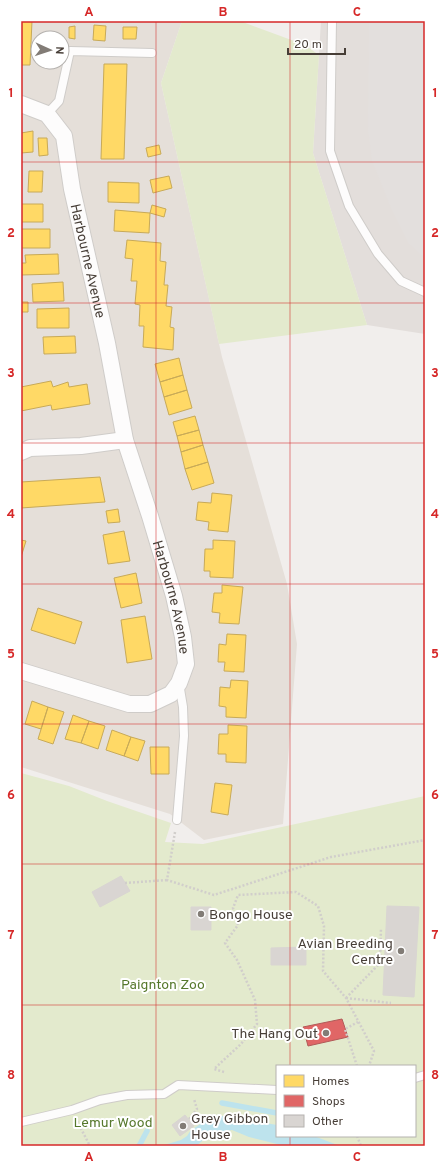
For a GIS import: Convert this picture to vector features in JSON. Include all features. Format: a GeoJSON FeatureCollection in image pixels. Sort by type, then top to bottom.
{"type":"FeatureCollection","features":[{"type":"Feature","properties":{"kind":"street"},"geometry":{"type":"LineString","coordinates":[[21,104],[48,114]]}},
{"type":"Feature","properties":{"kind":"street","name":"Harbourne Avenue"},"geometry":{"type":"LineString","coordinates":[[21,671],[129,704],[150,704],[171,694],[179,684],[186,664],[183,637],[174,596],[125,440],[107,344],[72,189],[64,136],[48,114]]}},
{"type":"Feature","properties":{"kind":"street"},"geometry":{"type":"LineString","coordinates":[[21,452],[30,448],[81,446],[125,440]]}},
{"type":"Feature","properties":{"kind":"lane"},"geometry":{"type":"LineString","coordinates":[[332,21],[330,151],[349,206],[378,254],[402,281],[425,292]]}},
{"type":"Feature","properties":{"kind":"lane"},"geometry":{"type":"LineString","coordinates":[[48,114],[59,101],[70,51],[152,53]]}},
{"type":"Feature","properties":{"kind":"lane"},"geometry":{"type":"LineString","coordinates":[[177,820],[184,736],[183,706],[179,684]]}},
{"type":"Feature","properties":{"kind":"lane"},"geometry":{"type":"LineString","coordinates":[[21,1122],[72,1110],[100,1100],[127,1095],[164,1094],[178,1085],[276,1090]]}},
{"type":"Feature","properties":{"kind":"path"},"geometry":{"type":"LineString","coordinates":[[167,880],[177,820]]}},
{"type":"Feature","properties":{"kind":"path"},"geometry":{"type":"LineString","coordinates":[[125,883],[167,880],[214,895],[330,857],[425,840]]}},
{"type":"Feature","properties":{"kind":"path"},"geometry":{"type":"LineString","coordinates":[[230,1074],[214,1069],[241,1044],[257,1024],[255,1000],[237,960],[225,943],[238,925],[234,908],[238,895],[296,892],[318,906],[324,926],[323,971],[346,998],[374,1051],[370,1065]]}},
{"type":"Feature","properties":{"kind":"path"},"geometry":{"type":"LineString","coordinates":[[346,998],[380,963],[381,928]]}},
{"type":"Feature","properties":{"kind":"path"},"geometry":{"type":"LineString","coordinates":[[346,998],[391,1003]]}},
{"type":"Feature","properties":{"kind":"path"},"geometry":{"type":"LineString","coordinates":[[357,1065],[345,1029],[358,1022]]}},
{"type":"Feature","properties":{"kind":"path"},"geometry":{"type":"LineString","coordinates":[[189,1119],[197,1109],[191,1086]]}},
{"type":"Feature","properties":{"kind":"path"},"geometry":{"type":"LineString","coordinates":[[72,1110],[90,1146]]}},
{"type":"Feature","properties":{"kind":"shaded area"},"geometry":{"type":"Polygon","coordinates":[[[21,21],[182,21],[161,83],[222,357],[287,584],[297,644],[283,824],[204,840],[170,814],[21,767],[21,21]]]}},
{"type":"Feature","properties":{"kind":"shaded area"},"geometry":{"type":"Polygon","coordinates":[[[321,21],[425,21],[425,334],[367,325],[313,153],[321,21]]]}},
{"type":"Feature","properties":{"kind":"shaded area"},"geometry":{"type":"Polygon","coordinates":[[[369,21],[425,21],[425,258],[409,244],[391,208],[372,161],[368,130],[369,21]]]}},
{"type":"Feature","properties":{"kind":"green space"},"geometry":{"type":"Polygon","coordinates":[[[182,21],[240,21],[305,45],[319,55],[313,153],[367,325],[219,344],[161,83],[182,21]]]}},
{"type":"Feature","properties":{"kind":"green space","name":"Paignton Zoo"},"geometry":{"type":"Polygon","coordinates":[[[21,773],[69,786],[171,823],[165,842],[203,844],[425,796],[425,1146],[21,1146],[21,773]]]}},
{"type":"Feature","properties":{"kind":"water"},"geometry":{"type":"Polygon","coordinates":[[[218,1116],[228,1116],[276,1125],[276,1137],[317,1137],[340,1146],[285,1146],[249,1137],[232,1130],[212,1133],[196,1146],[161,1146],[181,1140],[187,1136],[191,1130],[207,1120],[218,1116]]]}},
{"type":"Feature","properties":{"kind":"building: Homes"},"geometry":{"type":"Polygon","coordinates":[[[21,21],[32,21],[32,30],[30,30],[30,65],[21,65],[21,21]]]}},
{"type":"Feature","properties":{"kind":"building: Homes"},"geometry":{"type":"Polygon","coordinates":[[[94,25],[106,26],[105,41],[93,40],[94,25]]]}},
{"type":"Feature","properties":{"kind":"building: Homes"},"geometry":{"type":"Polygon","coordinates":[[[75,26],[75,39],[70,38],[69,27],[75,26]]]}},
{"type":"Feature","properties":{"kind":"building: Homes"},"geometry":{"type":"Polygon","coordinates":[[[123,27],[137,27],[136,39],[123,39],[123,27]]]}},
{"type":"Feature","properties":{"kind":"building: Homes"},"geometry":{"type":"Polygon","coordinates":[[[104,64],[127,64],[124,159],[101,159],[104,64]]]}},
{"type":"Feature","properties":{"kind":"building: Homes"},"geometry":{"type":"Polygon","coordinates":[[[33,131],[33,152],[21,153],[21,133],[33,131]]]}},
{"type":"Feature","properties":{"kind":"building: Homes"},"geometry":{"type":"Polygon","coordinates":[[[38,138],[47,138],[48,155],[39,156],[38,138]]]}},
{"type":"Feature","properties":{"kind":"building: Homes"},"geometry":{"type":"Polygon","coordinates":[[[159,145],[161,154],[148,157],[146,148],[159,145]]]}},
{"type":"Feature","properties":{"kind":"building: Homes"},"geometry":{"type":"Polygon","coordinates":[[[29,171],[43,171],[42,192],[28,192],[29,171]]]}},
{"type":"Feature","properties":{"kind":"building: Homes"},"geometry":{"type":"Polygon","coordinates":[[[169,176],[172,188],[153,193],[150,180],[169,176]]]}},
{"type":"Feature","properties":{"kind":"building: Homes"},"geometry":{"type":"Polygon","coordinates":[[[108,182],[139,183],[139,203],[108,202],[108,182]]]}},
{"type":"Feature","properties":{"kind":"building: Homes"},"geometry":{"type":"Polygon","coordinates":[[[21,204],[43,204],[43,222],[21,222],[21,204]]]}},
{"type":"Feature","properties":{"kind":"building: Homes"},"geometry":{"type":"Polygon","coordinates":[[[152,205],[166,209],[164,217],[150,213],[152,205]]]}},
{"type":"Feature","properties":{"kind":"building: Homes"},"geometry":{"type":"Polygon","coordinates":[[[115,210],[150,213],[149,233],[114,231],[115,210]]]}},
{"type":"Feature","properties":{"kind":"building: Homes"},"geometry":{"type":"Polygon","coordinates":[[[21,229],[50,229],[50,248],[21,248],[21,229]]]}},
{"type":"Feature","properties":{"kind":"building: Homes"},"geometry":{"type":"Polygon","coordinates":[[[127,240],[161,243],[160,261],[166,262],[164,285],[168,285],[166,306],[172,307],[170,327],[174,328],[173,350],[143,347],[144,326],[139,326],[140,305],[135,304],[137,281],[131,281],[133,259],[125,258],[127,240]]]}},
{"type":"Feature","properties":{"kind":"building: Homes"},"geometry":{"type":"Polygon","coordinates":[[[58,254],[59,274],[21,275],[21,263],[26,263],[25,255],[58,254]]]}},
{"type":"Feature","properties":{"kind":"building: Homes"},"geometry":{"type":"Polygon","coordinates":[[[63,282],[64,301],[33,302],[32,284],[63,282]]]}},
{"type":"Feature","properties":{"kind":"building: Homes"},"geometry":{"type":"Polygon","coordinates":[[[21,302],[28,302],[28,312],[21,312],[21,302]]]}},
{"type":"Feature","properties":{"kind":"building: Homes"},"geometry":{"type":"Polygon","coordinates":[[[69,308],[69,328],[37,328],[37,309],[69,308]]]}},
{"type":"Feature","properties":{"kind":"building: Homes"},"geometry":{"type":"Polygon","coordinates":[[[75,336],[76,353],[44,354],[43,337],[75,336]]]}},
{"type":"Feature","properties":{"kind":"building: Homes"},"geometry":{"type":"Polygon","coordinates":[[[179,358],[183,375],[160,382],[155,364],[179,358]]]}},
{"type":"Feature","properties":{"kind":"building: Homes"},"geometry":{"type":"Polygon","coordinates":[[[183,375],[187,390],[164,397],[160,382],[183,375]]]}},
{"type":"Feature","properties":{"kind":"building: Homes"},"geometry":{"type":"Polygon","coordinates":[[[51,381],[53,387],[68,382],[69,387],[87,384],[90,404],[52,410],[51,405],[21,411],[21,387],[51,381]]]}},
{"type":"Feature","properties":{"kind":"building: Homes"},"geometry":{"type":"Polygon","coordinates":[[[187,390],[192,408],[169,415],[164,397],[187,390]]]}},
{"type":"Feature","properties":{"kind":"building: Homes"},"geometry":{"type":"Polygon","coordinates":[[[195,416],[199,430],[177,436],[173,422],[195,416]]]}},
{"type":"Feature","properties":{"kind":"building: Homes"},"geometry":{"type":"Polygon","coordinates":[[[199,430],[203,445],[181,452],[177,436],[199,430]]]}},
{"type":"Feature","properties":{"kind":"building: Homes"},"geometry":{"type":"Polygon","coordinates":[[[203,445],[208,462],[185,469],[181,452],[203,445]]]}},
{"type":"Feature","properties":{"kind":"building: Homes"},"geometry":{"type":"Polygon","coordinates":[[[208,462],[214,483],[192,490],[185,469],[208,462]]]}},
{"type":"Feature","properties":{"kind":"building: Homes"},"geometry":{"type":"Polygon","coordinates":[[[100,477],[105,502],[21,508],[21,482],[100,477]]]}},
{"type":"Feature","properties":{"kind":"building: Homes"},"geometry":{"type":"Polygon","coordinates":[[[212,493],[232,495],[228,532],[208,530],[209,522],[196,520],[198,502],[211,503],[212,493]]]}},
{"type":"Feature","properties":{"kind":"building: Homes"},"geometry":{"type":"Polygon","coordinates":[[[118,509],[120,522],[108,523],[106,511],[118,509]]]}},
{"type":"Feature","properties":{"kind":"building: Homes"},"geometry":{"type":"Polygon","coordinates":[[[124,531],[130,561],[108,564],[103,535],[124,531]]]}},
{"type":"Feature","properties":{"kind":"building: Homes"},"geometry":{"type":"Polygon","coordinates":[[[21,540],[26,541],[21,557],[21,540]]]}},
{"type":"Feature","properties":{"kind":"building: Homes"},"geometry":{"type":"Polygon","coordinates":[[[213,540],[235,541],[233,578],[210,577],[210,571],[204,571],[205,549],[213,549],[213,540]]]}},
{"type":"Feature","properties":{"kind":"building: Homes"},"geometry":{"type":"Polygon","coordinates":[[[136,573],[142,603],[121,608],[114,578],[136,573]]]}},
{"type":"Feature","properties":{"kind":"building: Homes"},"geometry":{"type":"Polygon","coordinates":[[[222,585],[243,587],[239,624],[219,623],[220,613],[212,612],[214,593],[222,593],[222,585]]]}},
{"type":"Feature","properties":{"kind":"building: Homes"},"geometry":{"type":"Polygon","coordinates":[[[38,608],[82,622],[75,644],[31,630],[38,608]]]}},
{"type":"Feature","properties":{"kind":"building: Homes"},"geometry":{"type":"Polygon","coordinates":[[[145,616],[152,659],[127,663],[121,620],[145,616]]]}},
{"type":"Feature","properties":{"kind":"building: Homes"},"geometry":{"type":"Polygon","coordinates":[[[227,634],[246,635],[244,672],[224,671],[225,662],[218,662],[219,644],[226,645],[227,634]]]}},
{"type":"Feature","properties":{"kind":"building: Homes"},"geometry":{"type":"Polygon","coordinates":[[[231,680],[248,681],[246,718],[226,717],[226,707],[219,706],[220,687],[230,688],[231,680]]]}},
{"type":"Feature","properties":{"kind":"building: Homes"},"geometry":{"type":"Polygon","coordinates":[[[32,701],[48,707],[41,729],[25,724],[32,701]]]}},
{"type":"Feature","properties":{"kind":"building: Homes"},"geometry":{"type":"Polygon","coordinates":[[[48,707],[64,712],[53,744],[38,739],[48,707]]]}},
{"type":"Feature","properties":{"kind":"building: Homes"},"geometry":{"type":"Polygon","coordinates":[[[73,715],[89,721],[81,743],[65,739],[73,715]]]}},
{"type":"Feature","properties":{"kind":"building: Homes"},"geometry":{"type":"Polygon","coordinates":[[[89,721],[105,726],[98,749],[81,743],[89,721]]]}},
{"type":"Feature","properties":{"kind":"building: Homes"},"geometry":{"type":"Polygon","coordinates":[[[228,725],[247,726],[246,763],[226,762],[226,754],[218,754],[219,734],[228,734],[228,725]]]}},
{"type":"Feature","properties":{"kind":"building: Homes"},"geometry":{"type":"Polygon","coordinates":[[[112,730],[131,737],[124,756],[106,750],[112,730]]]}},
{"type":"Feature","properties":{"kind":"building: Homes"},"geometry":{"type":"Polygon","coordinates":[[[131,737],[145,741],[138,761],[124,756],[131,737]]]}},
{"type":"Feature","properties":{"kind":"building: Homes"},"geometry":{"type":"Polygon","coordinates":[[[150,747],[169,747],[169,774],[151,774],[150,747]]]}},
{"type":"Feature","properties":{"kind":"building: Homes"},"geometry":{"type":"Polygon","coordinates":[[[215,783],[232,785],[228,815],[211,812],[215,783]]]}},
{"type":"Feature","properties":{"kind":"building: Shops","name":"The Hang Out"},"geometry":{"type":"Polygon","coordinates":[[[342,1019],[348,1037],[308,1046],[303,1027],[342,1019]]]}},
{"type":"Feature","properties":{"kind":"building: Other"},"geometry":{"type":"Polygon","coordinates":[[[121,876],[130,891],[100,907],[92,892],[121,876]]]}},
{"type":"Feature","properties":{"kind":"building: Other","name":"Avian Breeding Centre"},"geometry":{"type":"Polygon","coordinates":[[[387,906],[419,907],[414,997],[383,995],[387,906]]]}},
{"type":"Feature","properties":{"kind":"building: Other","name":"Bongo House"},"geometry":{"type":"Polygon","coordinates":[[[191,907],[211,907],[211,930],[191,930],[191,907]]]}},
{"type":"Feature","properties":{"kind":"building: Other"},"geometry":{"type":"Polygon","coordinates":[[[306,947],[306,965],[271,965],[271,948],[306,947]]]}},
{"type":"Feature","properties":{"kind":"building: Other","name":"Grey Gibbon House"},"geometry":{"type":"Polygon","coordinates":[[[185,1115],[194,1126],[180,1136],[172,1125],[185,1115]]]}},
{"type":"Feature","properties":{"kind":"waterway"},"geometry":{"type":"LineString","coordinates":[[222,1103],[276,1113]]}},
{"type":"Feature","properties":{"kind":"waterway"},"geometry":{"type":"LineString","coordinates":[[139,1146],[147,1131]]}},
{"type":"Feature","properties":{"kind":"place","name":"Bongo House"},"geometry":{"type":"Point","coordinates":[201,914]}},
{"type":"Feature","properties":{"kind":"place","name":"Avian Breeding Centre"},"geometry":{"type":"Point","coordinates":[401,951]}},
{"type":"Feature","properties":{"kind":"place","name":"The Hang Out"},"geometry":{"type":"Point","coordinates":[326,1033]}},
{"type":"Feature","properties":{"kind":"place","name":"Grey Gibbon House"},"geometry":{"type":"Point","coordinates":[183,1126]}},
{"type":"Feature","properties":{"kind":"park label","name":"Lemur Wood"},"geometry":{"type":"Point","coordinates":[113,1122]}}]}
